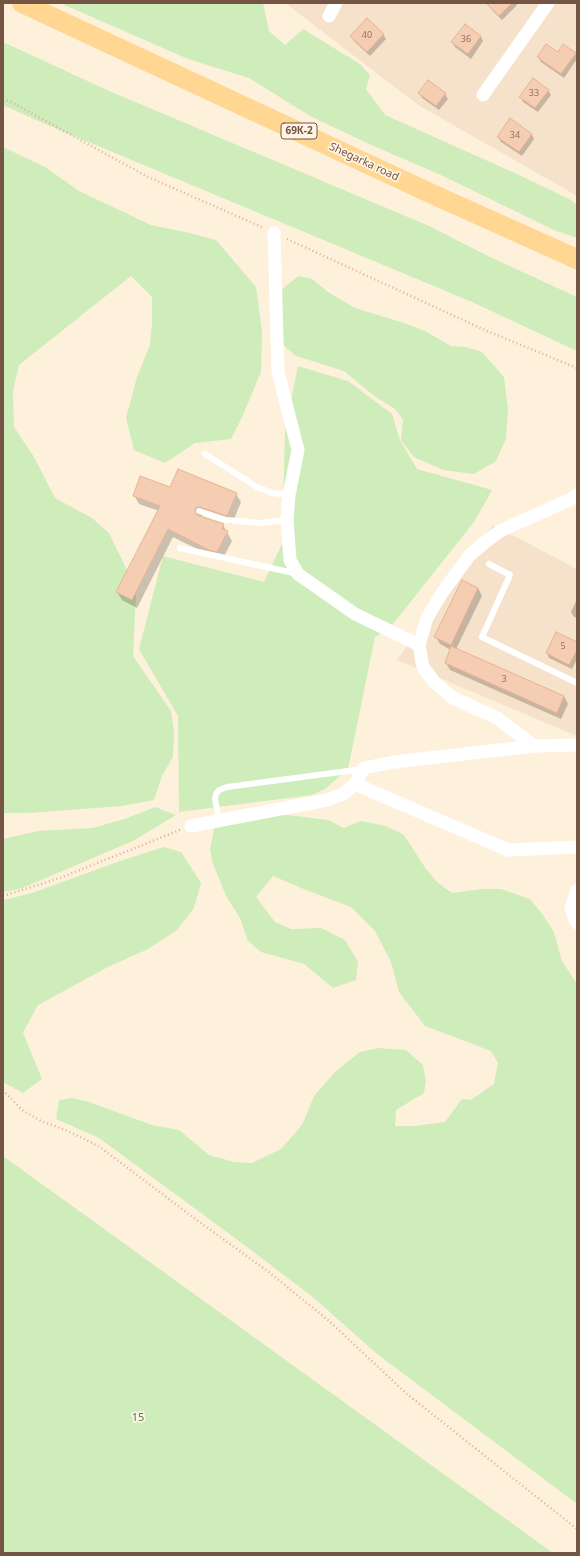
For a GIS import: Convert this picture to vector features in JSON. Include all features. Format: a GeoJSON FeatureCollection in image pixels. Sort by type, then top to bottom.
{"type":"FeatureCollection","features":[{"type":"Feature","properties":{"kind":"main road","name":"Shegarka road"},"geometry":{"type":"LineString","coordinates":[[22,3],[424,190],[577,259]]}},
{"type":"Feature","properties":{"kind":"street"},"geometry":{"type":"LineString","coordinates":[[329,16],[336,3]]}},
{"type":"Feature","properties":{"kind":"street"},"geometry":{"type":"LineString","coordinates":[[483,95],[548,3]]}},
{"type":"Feature","properties":{"kind":"street"},"geometry":{"type":"LineString","coordinates":[[274,233],[278,372],[298,450],[287,520],[290,560],[298,574],[355,614],[419,645]]}},
{"type":"Feature","properties":{"kind":"street"},"geometry":{"type":"LineString","coordinates":[[534,746],[497,718],[453,698],[435,683],[423,667],[419,645],[427,618],[442,593],[469,556],[500,531],[577,495]]}},
{"type":"Feature","properties":{"kind":"street"},"geometry":{"type":"LineString","coordinates":[[191,826],[327,800],[343,794],[355,784],[364,768],[394,762],[534,746],[577,745]]}},
{"type":"Feature","properties":{"kind":"street"},"geometry":{"type":"LineString","coordinates":[[355,784],[508,850],[577,847]]}},
{"type":"Feature","properties":{"kind":"street"},"geometry":{"type":"LineString","coordinates":[[577,890],[571,908],[577,923]]}},
{"type":"Feature","properties":{"kind":"lane"},"geometry":{"type":"LineString","coordinates":[[205,454],[257,487],[272,493],[290,495]]}},
{"type":"Feature","properties":{"kind":"lane"},"geometry":{"type":"LineString","coordinates":[[199,511],[226,520],[261,522],[287,520]]}},
{"type":"Feature","properties":{"kind":"lane"},"geometry":{"type":"LineString","coordinates":[[180,548],[298,574]]}},
{"type":"Feature","properties":{"kind":"lane"},"geometry":{"type":"LineString","coordinates":[[489,564],[510,575],[482,637],[577,683]]}},
{"type":"Feature","properties":{"kind":"lane"},"geometry":{"type":"LineString","coordinates":[[219,820],[215,799],[216,794],[219,790],[227,787],[364,768]]}},
{"type":"Feature","properties":{"kind":"path"},"geometry":{"type":"LineString","coordinates":[[3,896],[60,878],[191,826]]}},
{"type":"Feature","properties":{"kind":"path"},"geometry":{"type":"LineString","coordinates":[[3,1090],[22,1110],[41,1121],[68,1131],[100,1148],[270,1273],[329,1320],[407,1394],[577,1529]]}},
{"type":"Feature","properties":{"kind":"shaded area"},"geometry":{"type":"Polygon","coordinates":[[[285,3],[577,3],[577,196],[418,105],[285,3]]]}},
{"type":"Feature","properties":{"kind":"shaded area"},"geometry":{"type":"Polygon","coordinates":[[[493,525],[577,569],[577,736],[397,660],[493,525]]]}},
{"type":"Feature","properties":{"kind":"green space"},"geometry":{"type":"Polygon","coordinates":[[[60,3],[263,3],[269,31],[285,45],[303,29],[360,64],[370,75],[366,89],[385,115],[517,174],[571,200],[577,205],[577,238],[554,230],[443,176],[369,144],[310,116],[249,78],[188,59],[60,3]]]}},
{"type":"Feature","properties":{"kind":"green space"},"geometry":{"type":"Polygon","coordinates":[[[3,42],[107,90],[429,226],[490,257],[577,297],[577,351],[472,302],[3,105],[3,42]]]}},
{"type":"Feature","properties":{"kind":"green space"},"geometry":{"type":"Polygon","coordinates":[[[3,147],[45,167],[79,191],[151,225],[216,240],[256,287],[262,331],[261,372],[231,439],[195,443],[165,463],[134,450],[126,418],[137,377],[150,345],[152,297],[131,276],[19,365],[13,391],[14,427],[34,457],[55,498],[92,518],[109,533],[126,568],[136,595],[133,656],[171,711],[174,731],[173,757],[162,776],[154,800],[122,806],[28,813],[3,813],[3,147]]]}},
{"type":"Feature","properties":{"kind":"green space"},"geometry":{"type":"Polygon","coordinates":[[[298,276],[312,279],[328,292],[355,308],[425,331],[451,346],[466,347],[482,352],[504,377],[508,409],[506,439],[496,461],[474,474],[443,470],[414,457],[401,440],[403,420],[395,409],[373,395],[344,371],[296,356],[275,338],[281,290],[298,276]]]}},
{"type":"Feature","properties":{"kind":"green space"},"geometry":{"type":"Polygon","coordinates":[[[298,366],[348,381],[392,414],[400,440],[417,469],[492,490],[474,522],[389,629],[375,637],[348,769],[325,789],[312,795],[179,812],[178,716],[139,649],[163,556],[264,582],[282,544],[285,430],[298,366]]]}},
{"type":"Feature","properties":{"kind":"green space"},"geometry":{"type":"Polygon","coordinates":[[[155,807],[176,815],[133,841],[20,889],[3,892],[3,839],[38,831],[92,828],[125,819],[155,807]]]}},
{"type":"Feature","properties":{"kind":"green space"},"geometry":{"type":"Polygon","coordinates":[[[265,812],[328,820],[344,828],[361,821],[386,826],[404,835],[426,869],[438,883],[452,893],[482,889],[501,889],[530,899],[554,932],[562,961],[577,984],[577,1504],[377,1354],[314,1298],[243,1244],[99,1138],[56,1119],[59,1100],[72,1098],[89,1102],[152,1125],[179,1130],[209,1155],[234,1162],[252,1163],[281,1149],[302,1125],[314,1096],[335,1072],[360,1052],[378,1048],[406,1050],[423,1065],[426,1081],[424,1093],[396,1110],[395,1126],[415,1126],[445,1122],[462,1099],[471,1100],[494,1084],[498,1063],[491,1051],[425,1026],[399,992],[391,962],[375,931],[351,907],[273,876],[256,897],[275,922],[291,929],[321,928],[345,940],[358,962],[356,980],[333,988],[304,964],[261,952],[248,941],[240,918],[226,896],[213,864],[210,850],[215,824],[265,812]]]}},
{"type":"Feature","properties":{"kind":"green space"},"geometry":{"type":"Polygon","coordinates":[[[164,847],[181,852],[201,883],[194,908],[177,930],[148,949],[108,967],[38,1005],[23,1033],[42,1079],[23,1093],[3,1082],[3,900],[32,893],[123,860],[164,847]]]}},
{"type":"Feature","properties":{"kind":"green space","name":"15"},"geometry":{"type":"Polygon","coordinates":[[[3,1156],[553,1553],[3,1553],[3,1156]]]}},
{"type":"Feature","properties":{"kind":"building"},"geometry":{"type":"Polygon","coordinates":[[[486,3],[512,3],[499,16],[486,3]]]}},
{"type":"Feature","properties":{"kind":"building"},"geometry":{"type":"Polygon","coordinates":[[[367,18],[384,34],[367,52],[350,36],[367,18]]]}},
{"type":"Feature","properties":{"kind":"building"},"geometry":{"type":"Polygon","coordinates":[[[465,24],[481,36],[468,54],[451,42],[465,24]]]}},
{"type":"Feature","properties":{"kind":"building"},"geometry":{"type":"Polygon","coordinates":[[[546,44],[558,52],[563,44],[576,53],[561,74],[537,57],[546,44]]]}},
{"type":"Feature","properties":{"kind":"building"},"geometry":{"type":"Polygon","coordinates":[[[533,78],[549,90],[535,108],[519,97],[533,78]]]}},
{"type":"Feature","properties":{"kind":"building"},"geometry":{"type":"Polygon","coordinates":[[[428,80],[446,93],[436,106],[418,93],[428,80]]]}},
{"type":"Feature","properties":{"kind":"building"},"geometry":{"type":"Polygon","coordinates":[[[510,118],[532,134],[519,152],[497,137],[510,118]]]}},
{"type":"Feature","properties":{"kind":"building"},"geometry":{"type":"Polygon","coordinates":[[[178,469],[237,493],[227,516],[200,507],[196,507],[195,510],[197,515],[224,524],[222,529],[228,531],[217,552],[209,550],[168,529],[132,600],[116,592],[160,506],[133,496],[140,476],[170,487],[178,469]]]}},
{"type":"Feature","properties":{"kind":"building"},"geometry":{"type":"Polygon","coordinates":[[[462,580],[478,588],[451,645],[434,637],[462,580]]]}},
{"type":"Feature","properties":{"kind":"building"},"geometry":{"type":"Polygon","coordinates":[[[556,632],[577,642],[577,650],[569,665],[546,653],[556,632]]]}},
{"type":"Feature","properties":{"kind":"building"},"geometry":{"type":"Polygon","coordinates":[[[451,646],[564,696],[557,713],[445,663],[451,646]]]}}]}
